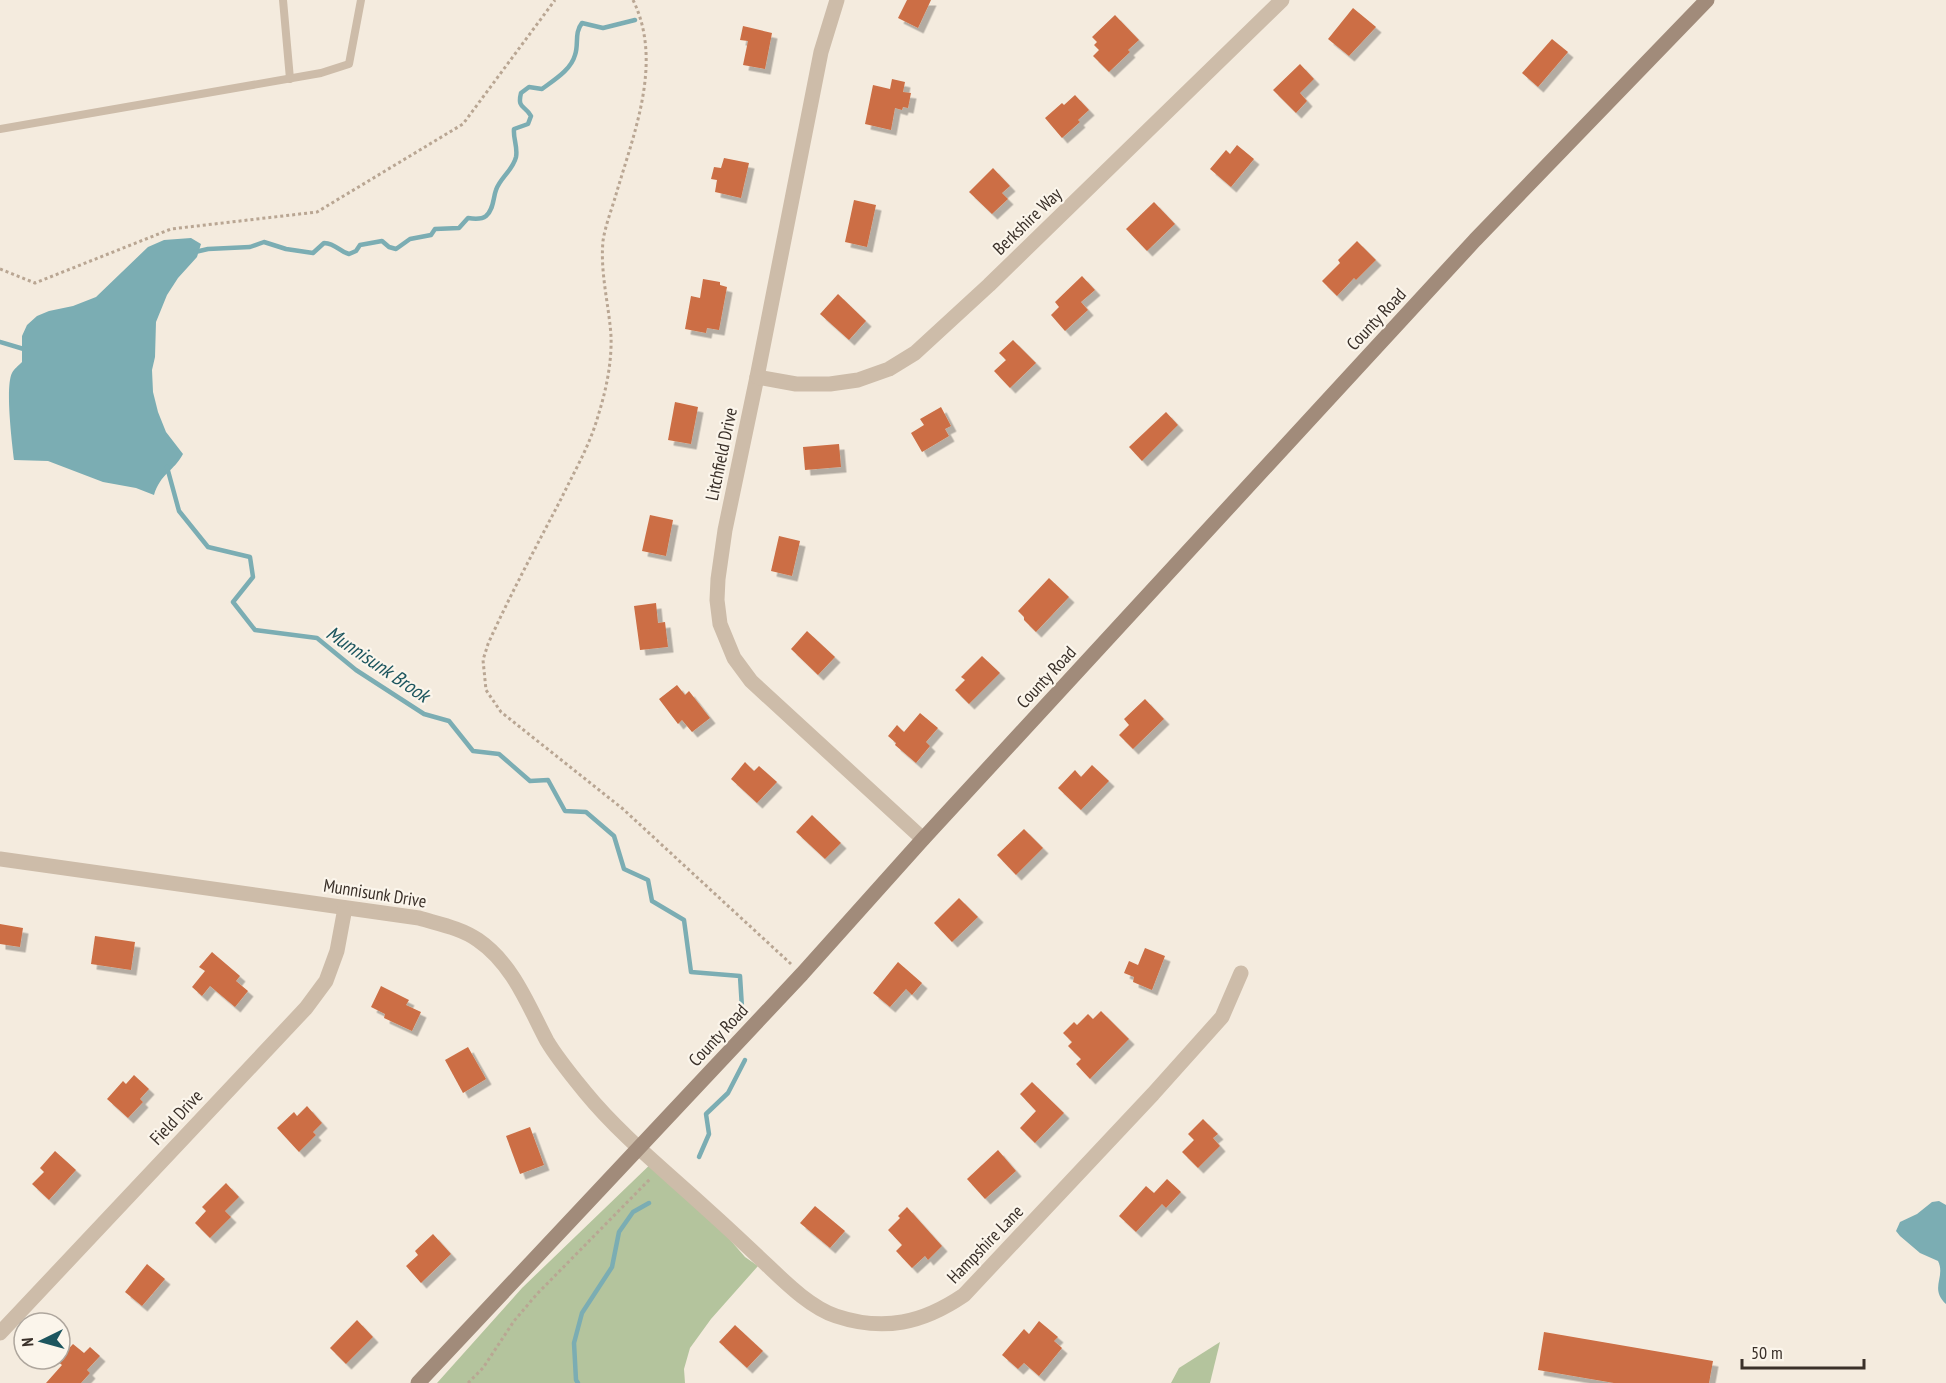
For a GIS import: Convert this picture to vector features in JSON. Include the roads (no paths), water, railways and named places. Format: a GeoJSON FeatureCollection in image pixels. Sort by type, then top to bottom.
{"type":"FeatureCollection","features":[{"type":"Feature","properties":{"kind":"street","name":"Litchfield Drive"},"geometry":{"type":"LineString","coordinates":[[837,0],[821,52],[758,377],[725,530],[717,600],[720,624],[734,658],[751,681],[923,839]]}},
{"type":"Feature","properties":{"kind":"street","name":"Berkshire Way"},"geometry":{"type":"LineString","coordinates":[[758,377],[796,384],[830,384],[858,380],[889,369],[915,353],[989,285],[1282,0]]}},
{"type":"Feature","properties":{"kind":"street","name":"County Road"},"geometry":{"type":"LineString","coordinates":[[418,1383],[802,974],[923,839],[1475,240],[1707,0]]}},
{"type":"Feature","properties":{"kind":"street","name":"Munnisunk Drive"},"geometry":{"type":"LineString","coordinates":[[0,859],[419,918],[452,927],[478,940],[502,963],[522,991],[549,1043],[586,1093],[639,1148]]}},
{"type":"Feature","properties":{"kind":"street","name":"Field Drive"},"geometry":{"type":"LineString","coordinates":[[0,1333],[306,1008],[326,981],[337,951],[345,908]]}},
{"type":"Feature","properties":{"kind":"street","name":"Hampshire Lane"},"geometry":{"type":"LineString","coordinates":[[639,1148],[798,1294],[834,1315],[870,1324],[897,1324],[924,1318],[944,1309],[964,1295],[1153,1094],[1222,1017],[1241,973]]}},
{"type":"Feature","properties":{"kind":"lane"},"geometry":{"type":"LineString","coordinates":[[283,0],[290,79]]}},
{"type":"Feature","properties":{"kind":"lane"},"geometry":{"type":"LineString","coordinates":[[0,129],[321,74],[349,64],[362,0]]}},
{"type":"Feature","properties":{"kind":"water"},"geometry":{"type":"Polygon","coordinates":[[[191,238],[201,244],[197,257],[178,278],[167,295],[156,322],[155,357],[152,370],[153,392],[158,412],[166,432],[183,454],[176,465],[163,477],[154,495],[136,488],[103,482],[48,461],[14,460],[9,390],[13,372],[22,362],[22,336],[27,325],[37,316],[49,311],[73,306],[96,297],[148,247],[164,240],[191,238]]]}},
{"type":"Feature","properties":{"kind":"water"},"geometry":{"type":"Polygon","coordinates":[[[1939,1201],[1946,1205],[1946,1304],[1938,1288],[1940,1267],[1938,1261],[1920,1253],[1896,1231],[1900,1222],[1917,1214],[1932,1202],[1939,1201]]]}},
{"type":"Feature","properties":{"kind":"waterway"},"geometry":{"type":"LineString","coordinates":[[195,252],[208,249],[250,247],[264,242],[286,249],[313,253],[324,243],[349,254],[356,251],[360,245],[382,241],[396,249],[410,239],[431,235],[435,229],[459,228],[468,218],[484,217],[491,210],[498,186],[514,162],[516,153],[514,129],[528,124],[531,116],[520,102],[521,93],[529,87],[542,89],[566,70],[575,55],[578,31],[582,23],[603,28],[635,20]]}},
{"type":"Feature","properties":{"kind":"waterway","name":"Munnisunk Brook"},"geometry":{"type":"LineString","coordinates":[[0,342],[27,350]]}},
{"type":"Feature","properties":{"kind":"waterway","name":"Munnisunk Brook"},"geometry":{"type":"LineString","coordinates":[[167,467],[179,511],[208,547],[250,557],[253,577],[233,602],[255,630],[317,638],[356,670],[424,714],[449,721],[473,751],[499,754],[530,781],[548,780],[565,811],[586,812],[614,836],[624,869],[648,880],[652,901],[684,920],[691,972],[740,976],[742,1008]]}},
{"type":"Feature","properties":{"kind":"waterway","name":"Munnisunk Brook"},"geometry":{"type":"LineString","coordinates":[[699,1157],[709,1134],[706,1114],[728,1093],[745,1060]]}},
{"type":"Feature","properties":{"kind":"waterway","name":"Munnisunk Brook"},"geometry":{"type":"LineString","coordinates":[[578,1383],[574,1343],[582,1313],[612,1267],[619,1232],[633,1212],[649,1203]]}}]}
